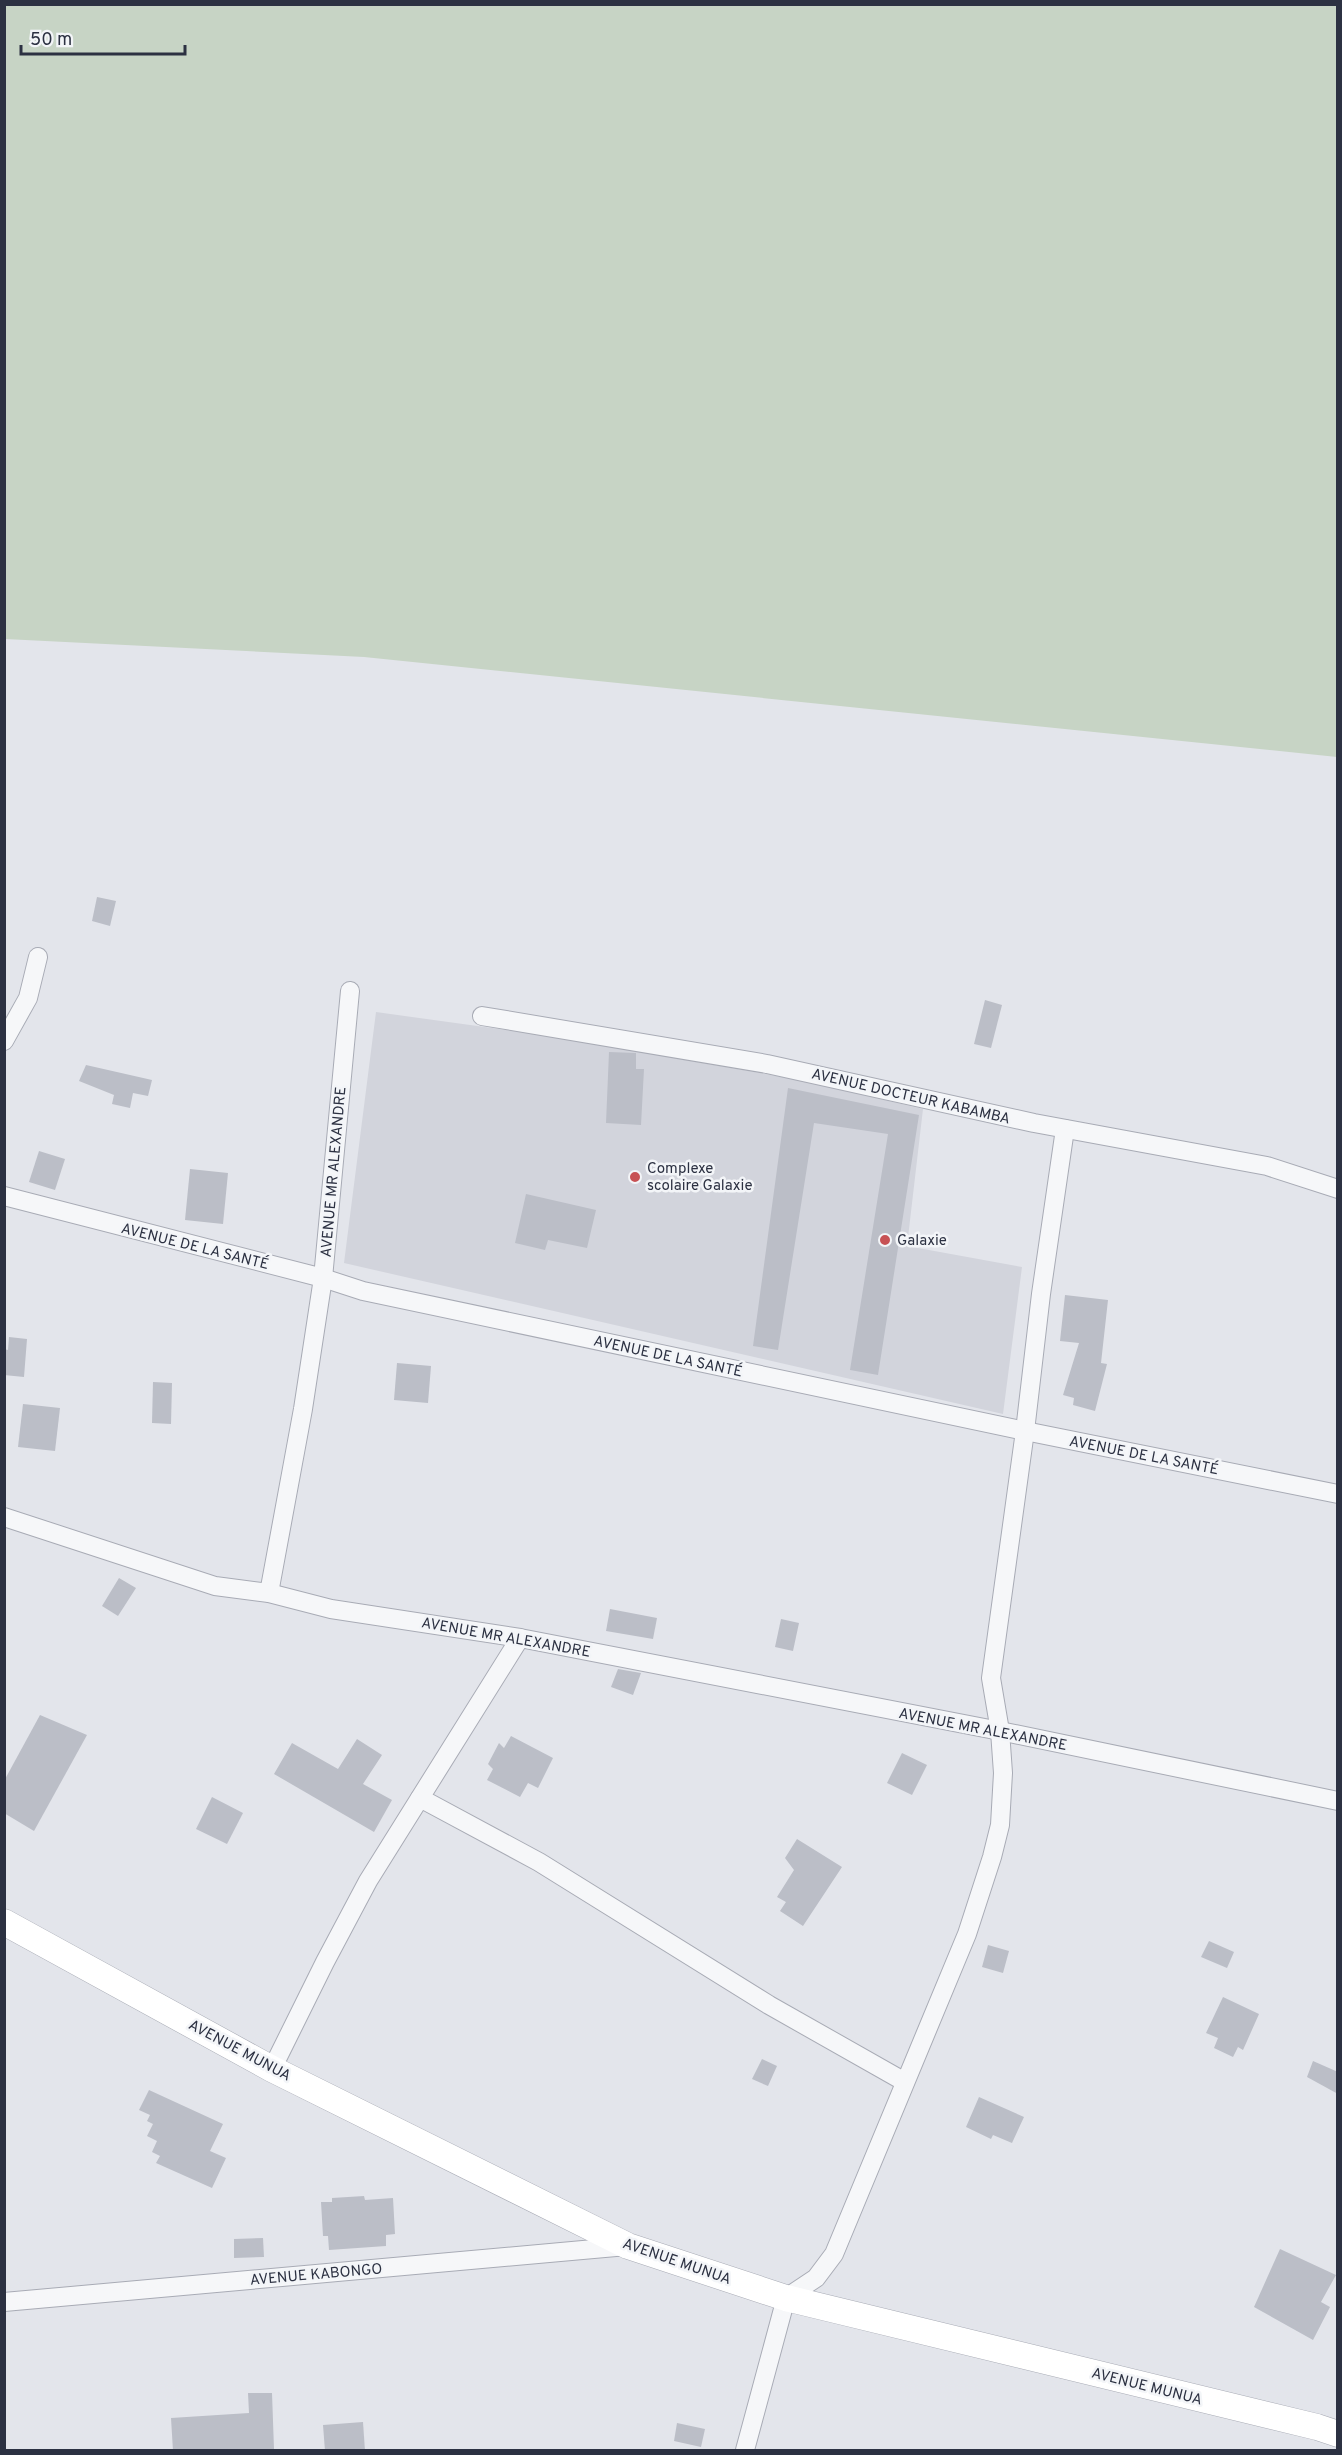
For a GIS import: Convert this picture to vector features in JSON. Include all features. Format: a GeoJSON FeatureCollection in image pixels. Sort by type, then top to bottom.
{"type":"FeatureCollection","features":[{"type":"Feature","properties":{"kind":"main road","name":"AVENUE MUNUA"},"geometry":{"type":"LineString","coordinates":[[4,1922],[272,2068],[628,2246],[786,2298],[1338,2434]]}},
{"type":"Feature","properties":{"kind":"street"},"geometry":{"type":"LineString","coordinates":[[4,1041],[28,998],[38,957]]}},
{"type":"Feature","properties":{"kind":"street","name":"AVENUE MR ALEXANDRE"},"geometry":{"type":"LineString","coordinates":[[350,991],[323,1278],[303,1409],[269,1593],[331,1609],[520,1638],[1000,1731],[1338,1801]]}},
{"type":"Feature","properties":{"kind":"street","name":"AVENUE DOCTEUR KABAMBA"},"geometry":{"type":"LineString","coordinates":[[482,1016],[767,1064],[1065,1129],[1267,1166],[1338,1189]]}},
{"type":"Feature","properties":{"kind":"street"},"geometry":{"type":"LineString","coordinates":[[745,2451],[786,2298],[816,2278],[834,2254],[967,1934],[1000,1825],[1003,1773],[1000,1731],[991,1677],[1065,1129]]}},
{"type":"Feature","properties":{"kind":"street","name":"AVENUE DE LA SANTÉ"},"geometry":{"type":"LineString","coordinates":[[4,1196],[323,1278],[363,1291],[1025,1431],[1338,1494]]}},
{"type":"Feature","properties":{"kind":"street"},"geometry":{"type":"LineString","coordinates":[[4,1517],[215,1586],[269,1593]]}},
{"type":"Feature","properties":{"kind":"street"},"geometry":{"type":"LineString","coordinates":[[272,2068],[368,1881],[520,1638]]}},
{"type":"Feature","properties":{"kind":"street"},"geometry":{"type":"LineString","coordinates":[[420,1798],[539,1862],[770,2005],[905,2082]]}},
{"type":"Feature","properties":{"kind":"street","name":"AVENUE KABONGO"},"geometry":{"type":"LineString","coordinates":[[4,2302],[628,2246]]}},
{"type":"Feature","properties":{"kind":"shaded area","name":"Complexe scolaire Galaxie"},"geometry":{"type":"Polygon","coordinates":[[[376,1012],[556,1037],[799,1080],[923,1109],[907,1246],[1022,1267],[1003,1414],[344,1263],[376,1012]]]}},
{"type":"Feature","properties":{"kind":"green space"},"geometry":{"type":"Polygon","coordinates":[[[4,5],[1337,5],[1337,757],[364,657],[5,639],[4,5]]]}},
{"type":"Feature","properties":{"kind":"building"},"geometry":{"type":"Polygon","coordinates":[[[97,897],[116,901],[110,926],[92,921],[97,897]]]}},
{"type":"Feature","properties":{"kind":"building"},"geometry":{"type":"Polygon","coordinates":[[[985,1000],[1002,1005],[991,1048],[974,1044],[985,1000]]]}},
{"type":"Feature","properties":{"kind":"building"},"geometry":{"type":"Polygon","coordinates":[[[609,1052],[636,1053],[636,1069],[644,1069],[641,1125],[606,1123],[609,1052]]]}},
{"type":"Feature","properties":{"kind":"building"},"geometry":{"type":"Polygon","coordinates":[[[86,1065],[152,1080],[148,1096],[133,1093],[130,1108],[112,1104],[114,1095],[79,1081],[86,1065]]]}},
{"type":"Feature","properties":{"kind":"building","name":"Galaxie"},"geometry":{"type":"Polygon","coordinates":[[[788,1088],[919,1115],[878,1375],[850,1370],[888,1134],[814,1123],[778,1350],[753,1346],[788,1088]]]}},
{"type":"Feature","properties":{"kind":"building"},"geometry":{"type":"Polygon","coordinates":[[[39,1151],[65,1159],[55,1190],[29,1182],[39,1151]]]}},
{"type":"Feature","properties":{"kind":"building"},"geometry":{"type":"Polygon","coordinates":[[[190,1169],[228,1173],[223,1224],[185,1220],[190,1169]]]}},
{"type":"Feature","properties":{"kind":"building"},"geometry":{"type":"Polygon","coordinates":[[[526,1194],[596,1210],[587,1248],[548,1240],[545,1250],[515,1243],[526,1194]]]}},
{"type":"Feature","properties":{"kind":"building"},"geometry":{"type":"Polygon","coordinates":[[[1065,1295],[1108,1300],[1101,1363],[1107,1364],[1095,1411],[1073,1405],[1074,1398],[1063,1395],[1079,1343],[1060,1341],[1065,1295]]]}},
{"type":"Feature","properties":{"kind":"building"},"geometry":{"type":"Polygon","coordinates":[[[9,1337],[27,1339],[24,1377],[4,1375],[4,1349],[8,1350],[9,1337]]]}},
{"type":"Feature","properties":{"kind":"building"},"geometry":{"type":"Polygon","coordinates":[[[397,1363],[431,1366],[428,1403],[394,1400],[397,1363]]]}},
{"type":"Feature","properties":{"kind":"building"},"geometry":{"type":"Polygon","coordinates":[[[153,1382],[172,1383],[171,1424],[152,1423],[153,1382]]]}},
{"type":"Feature","properties":{"kind":"building"},"geometry":{"type":"Polygon","coordinates":[[[23,1404],[60,1408],[55,1451],[18,1447],[23,1404]]]}},
{"type":"Feature","properties":{"kind":"building"},"geometry":{"type":"Polygon","coordinates":[[[119,1578],[136,1588],[118,1616],[102,1606],[119,1578]]]}},
{"type":"Feature","properties":{"kind":"building"},"geometry":{"type":"Polygon","coordinates":[[[610,1609],[657,1618],[653,1639],[606,1631],[610,1609]]]}},
{"type":"Feature","properties":{"kind":"building"},"geometry":{"type":"Polygon","coordinates":[[[781,1619],[799,1623],[793,1651],[775,1647],[781,1619]]]}},
{"type":"Feature","properties":{"kind":"building"},"geometry":{"type":"Polygon","coordinates":[[[618,1669],[641,1673],[633,1695],[611,1687],[618,1669]]]}},
{"type":"Feature","properties":{"kind":"building"},"geometry":{"type":"Polygon","coordinates":[[[40,1715],[87,1735],[34,1831],[4,1813],[4,1781],[40,1715]]]}},
{"type":"Feature","properties":{"kind":"building"},"geometry":{"type":"Polygon","coordinates":[[[511,1736],[553,1758],[538,1788],[528,1783],[520,1797],[487,1780],[493,1769],[488,1764],[499,1743],[504,1748],[511,1736]]]}},
{"type":"Feature","properties":{"kind":"building"},"geometry":{"type":"Polygon","coordinates":[[[357,1739],[382,1755],[363,1784],[392,1800],[374,1832],[274,1774],[292,1743],[338,1769],[357,1739]]]}},
{"type":"Feature","properties":{"kind":"building"},"geometry":{"type":"Polygon","coordinates":[[[902,1753],[927,1765],[912,1795],[887,1783],[902,1753]]]}},
{"type":"Feature","properties":{"kind":"building"},"geometry":{"type":"Polygon","coordinates":[[[212,1797],[243,1813],[227,1844],[196,1829],[212,1797]]]}},
{"type":"Feature","properties":{"kind":"building"},"geometry":{"type":"Polygon","coordinates":[[[797,1839],[842,1867],[803,1926],[780,1911],[786,1902],[777,1897],[794,1870],[785,1858],[797,1839]]]}},
{"type":"Feature","properties":{"kind":"building"},"geometry":{"type":"Polygon","coordinates":[[[1209,1941],[1234,1952],[1227,1968],[1201,1957],[1209,1941]]]}},
{"type":"Feature","properties":{"kind":"building"},"geometry":{"type":"Polygon","coordinates":[[[988,1945],[1009,1951],[1003,1973],[982,1967],[988,1945]]]}},
{"type":"Feature","properties":{"kind":"building"},"geometry":{"type":"Polygon","coordinates":[[[1223,1997],[1259,2014],[1243,2050],[1238,2047],[1233,2057],[1214,2048],[1218,2038],[1206,2033],[1223,1997]]]}},
{"type":"Feature","properties":{"kind":"building"},"geometry":{"type":"Polygon","coordinates":[[[762,2059],[777,2066],[768,2086],[752,2079],[762,2059]]]}},
{"type":"Feature","properties":{"kind":"building"},"geometry":{"type":"Polygon","coordinates":[[[1313,2061],[1338,2072],[1338,2094],[1307,2077],[1313,2061]]]}},
{"type":"Feature","properties":{"kind":"building"},"geometry":{"type":"Polygon","coordinates":[[[149,2090],[223,2124],[210,2151],[226,2158],[212,2188],[156,2163],[160,2156],[152,2152],[157,2141],[147,2136],[153,2124],[147,2121],[150,2115],[139,2110],[149,2090]]]}},
{"type":"Feature","properties":{"kind":"building"},"geometry":{"type":"Polygon","coordinates":[[[979,2097],[1024,2117],[1012,2143],[993,2135],[991,2139],[966,2127],[979,2097]]]}},
{"type":"Feature","properties":{"kind":"building"},"geometry":{"type":"Polygon","coordinates":[[[364,2196],[365,2200],[393,2198],[395,2234],[386,2235],[386,2246],[329,2250],[328,2236],[323,2236],[321,2202],[332,2202],[332,2198],[364,2196]]]}},
{"type":"Feature","properties":{"kind":"building"},"geometry":{"type":"Polygon","coordinates":[[[263,2238],[264,2257],[234,2258],[234,2239],[263,2238]]]}},
{"type":"Feature","properties":{"kind":"building"},"geometry":{"type":"Polygon","coordinates":[[[1280,2249],[1336,2275],[1321,2302],[1330,2307],[1313,2340],[1254,2307],[1280,2249]]]}},
{"type":"Feature","properties":{"kind":"building"},"geometry":{"type":"Polygon","coordinates":[[[248,2393],[272,2393],[274,2449],[173,2451],[171,2418],[249,2413],[248,2393]]]}},
{"type":"Feature","properties":{"kind":"building"},"geometry":{"type":"Polygon","coordinates":[[[363,2422],[365,2451],[325,2451],[323,2425],[363,2422]]]}},
{"type":"Feature","properties":{"kind":"building"},"geometry":{"type":"Polygon","coordinates":[[[677,2423],[705,2429],[701,2447],[674,2441],[677,2423]]]}},
{"type":"Feature","properties":{"kind":"place","name":"Complexe scolaire Galaxie"},"geometry":{"type":"Point","coordinates":[635,1177]}},
{"type":"Feature","properties":{"kind":"place","name":"Galaxie"},"geometry":{"type":"Point","coordinates":[885,1240]}}]}
